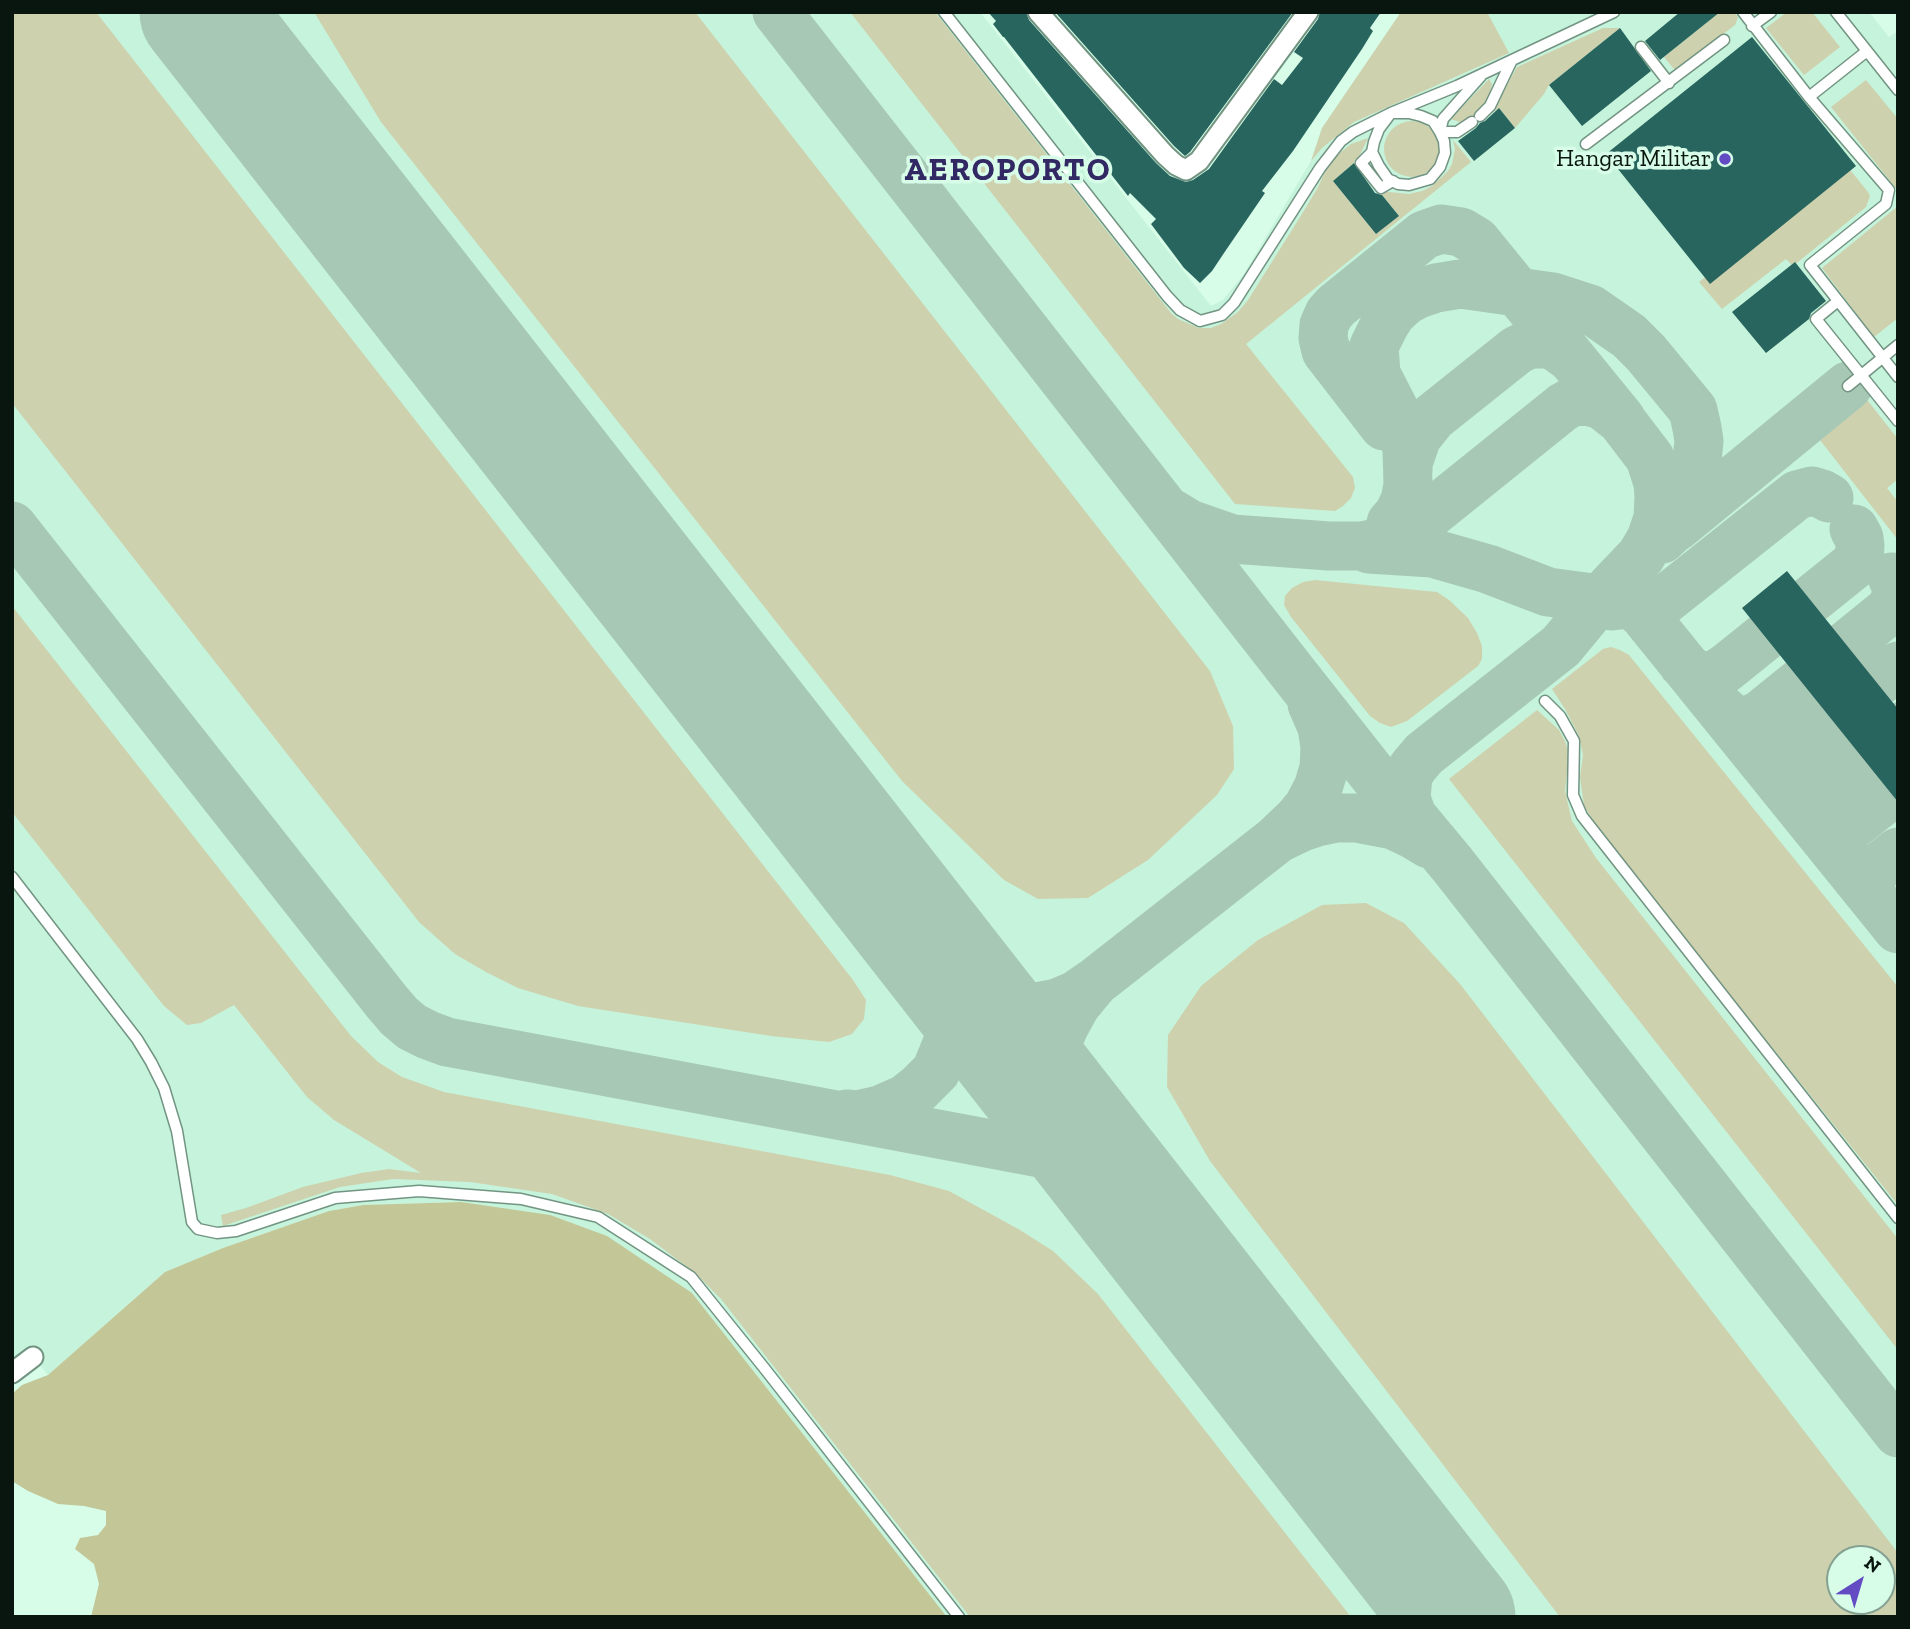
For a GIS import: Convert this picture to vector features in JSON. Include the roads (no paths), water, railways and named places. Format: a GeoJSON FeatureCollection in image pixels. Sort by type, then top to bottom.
{"type":"FeatureCollection","features":[{"type":"Feature","properties":{"kind":"street"},"geometry":{"type":"LineString","coordinates":[[1038,12],[1165,155],[1186,170],[1199,161],[1305,14]]}},
{"type":"Feature","properties":{"kind":"street"},"geometry":{"type":"LineString","coordinates":[[12,1373],[33,1357]]}},
{"type":"Feature","properties":{"kind":"lane"},"geometry":{"type":"LineString","coordinates":[[944,12],[1167,296],[1180,310],[1200,321],[1222,315],[1234,303],[1320,168],[1341,141],[1353,132],[1615,12]]}},
{"type":"Feature","properties":{"kind":"lane"},"geometry":{"type":"LineString","coordinates":[[1743,12],[1809,97],[1889,190],[1886,204],[1810,265],[1898,377]]}},
{"type":"Feature","properties":{"kind":"lane"},"geometry":{"type":"LineString","coordinates":[[1752,26],[1771,12]]}},
{"type":"Feature","properties":{"kind":"lane"},"geometry":{"type":"LineString","coordinates":[[1836,12],[1898,90]]}},
{"type":"Feature","properties":{"kind":"lane"},"geometry":{"type":"LineString","coordinates":[[1587,144],[1724,40]]}},
{"type":"Feature","properties":{"kind":"lane"},"geometry":{"type":"LineString","coordinates":[[1641,47],[1668,83]]}},
{"type":"Feature","properties":{"kind":"lane"},"geometry":{"type":"LineString","coordinates":[[1809,97],[1867,51]]}},
{"type":"Feature","properties":{"kind":"lane"},"geometry":{"type":"LineString","coordinates":[[1440,132],[1457,132],[1490,106],[1512,60]]}},
{"type":"Feature","properties":{"kind":"lane"},"geometry":{"type":"LineString","coordinates":[[1440,132],[1443,119],[1484,73]]}},
{"type":"Feature","properties":{"kind":"lane"},"geometry":{"type":"LineString","coordinates":[[1391,113],[1421,116],[1433,121],[1440,132],[1444,141],[1444,153],[1440,167],[1430,179],[1409,185],[1393,181],[1388,179],[1379,166],[1373,152],[1379,130],[1391,113]]}},
{"type":"Feature","properties":{"kind":"lane"},"geometry":{"type":"LineString","coordinates":[[1838,301],[1816,319],[1898,421]]}},
{"type":"Feature","properties":{"kind":"lane"},"geometry":{"type":"LineString","coordinates":[[1848,386],[1898,345]]}},
{"type":"Feature","properties":{"kind":"lane"},"geometry":{"type":"LineString","coordinates":[[1545,701],[1560,716],[1574,741],[1573,795],[1582,816],[1898,1218]]}},
{"type":"Feature","properties":{"kind":"lane"},"geometry":{"type":"LineString","coordinates":[[12,877],[152,1062],[164,1088],[177,1131],[192,1222],[198,1229],[217,1233],[236,1231],[335,1198],[419,1191],[521,1199],[598,1217],[691,1277],[960,1617]]}},
{"type":"Feature","properties":{"kind":"place","name":"Hangar Militar"},"geometry":{"type":"Point","coordinates":[1725,159]}},
{"type":"Feature","properties":{"kind":"district","name":"AEROPORTO"},"geometry":{"type":"Point","coordinates":[1008,171]}}]}
